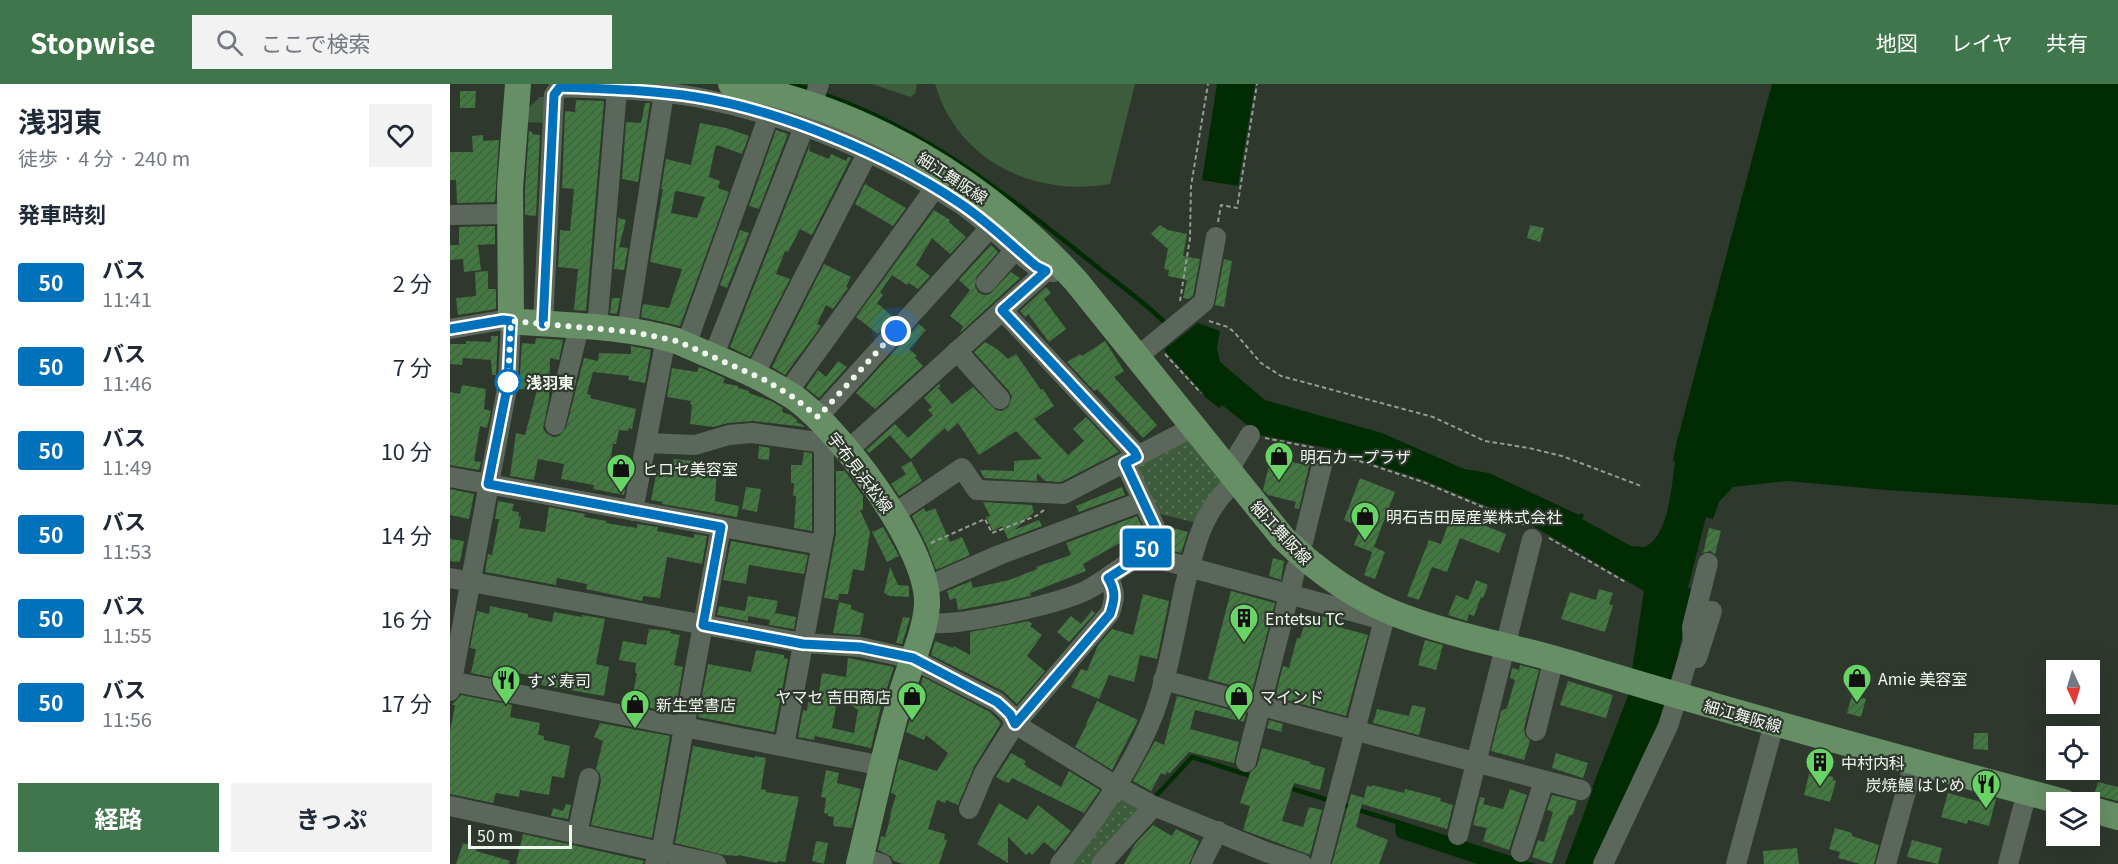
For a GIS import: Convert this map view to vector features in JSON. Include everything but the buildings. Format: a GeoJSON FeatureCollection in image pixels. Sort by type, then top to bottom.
{"type":"FeatureCollection","features":[{"type":"Feature","properties":{"kind":"main road"},"geometry":{"type":"LineString","coordinates":[[511,321],[511,162],[518,84]]}},
{"type":"Feature","properties":{"kind":"main road","name":"細江舞阪線"},"geometry":{"type":"LineString","coordinates":[[731,84],[812,105],[878,133],[944,169],[1011,218],[1054,269],[1149,353],[1193,427],[1272,525],[1296,559],[1386,615],[1554,658],[1774,724],[2046,797]]}},
{"type":"Feature","properties":{"kind":"main road","name":"宇布見浜松線"},"geometry":{"type":"LineString","coordinates":[[511,321],[627,331],[676,341],[754,375],[787,393],[831,437],[877,489],[894,514],[926,585],[927,605],[883,766],[867,862]]}},
{"type":"Feature","properties":{"kind":"main road"},"geometry":{"type":"LineString","coordinates":[[2100,812],[2118,817]]}},
{"type":"Feature","properties":{"kind":"street"},"geometry":{"type":"LineString","coordinates":[[543,324],[554,95],[560,87],[664,93],[699,98],[769,115],[812,105]]}},
{"type":"Feature","properties":{"kind":"street"},"geometry":{"type":"LineString","coordinates":[[555,425],[579,335],[588,328],[617,90]]}},
{"type":"Feature","properties":{"kind":"street"},"geometry":{"type":"LineString","coordinates":[[627,331],[664,93]]}},
{"type":"Feature","properties":{"kind":"street"},"geometry":{"type":"LineString","coordinates":[[812,105],[868,152],[959,202],[1036,266],[1054,269]]}},
{"type":"Feature","properties":{"kind":"street"},"geometry":{"type":"LineString","coordinates":[[713,357],[812,105]]}},
{"type":"Feature","properties":{"kind":"street"},"geometry":{"type":"LineString","coordinates":[[633,511],[647,443],[676,341],[732,215],[769,115]]}},
{"type":"Feature","properties":{"kind":"street"},"geometry":{"type":"LineString","coordinates":[[754,375],[868,152]]}},
{"type":"Feature","properties":{"kind":"street"},"geometry":{"type":"LineString","coordinates":[[787,393],[935,188]]}},
{"type":"Feature","properties":{"kind":"street"},"geometry":{"type":"LineString","coordinates":[[450,215],[510,214]]}},
{"type":"Feature","properties":{"kind":"street"},"geometry":{"type":"LineString","coordinates":[[784,746],[824,532],[831,437],[990,228]]}},
{"type":"Feature","properties":{"kind":"street"},"geometry":{"type":"LineString","coordinates":[[1149,353],[1204,302],[1215,237]]}},
{"type":"Feature","properties":{"kind":"street"},"geometry":{"type":"LineString","coordinates":[[986,284],[1016,249]]}},
{"type":"Feature","properties":{"kind":"street"},"geometry":{"type":"LineString","coordinates":[[647,443],[695,446],[729,435],[752,433],[831,437],[957,351],[1002,310],[1054,269]]}},
{"type":"Feature","properties":{"kind":"street"},"geometry":{"type":"LineString","coordinates":[[924,622],[957,623],[1056,602],[1085,591],[1144,555],[1155,527],[1143,501],[1131,460],[1134,451],[1002,310]]}},
{"type":"Feature","properties":{"kind":"street"},"geometry":{"type":"LineString","coordinates":[[450,329],[503,320],[511,321],[508,383],[451,684],[883,766]]}},
{"type":"Feature","properties":{"kind":"street"},"geometry":{"type":"LineString","coordinates":[[957,351],[1000,399]]}},
{"type":"Feature","properties":{"kind":"street"},"geometry":{"type":"LineString","coordinates":[[894,514],[962,468],[977,490],[1064,494],[1193,427]]}},
{"type":"Feature","properties":{"kind":"street"},"geometry":{"type":"LineString","coordinates":[[1060,864],[1116,786],[1153,714],[1195,544],[1205,520],[1232,475],[1233,463],[1250,435]]}},
{"type":"Feature","properties":{"kind":"street"},"geometry":{"type":"LineString","coordinates":[[1246,762],[1296,559],[1303,542],[1325,454]]}},
{"type":"Feature","properties":{"kind":"street"},"geometry":{"type":"LineString","coordinates":[[450,477],[821,545]]}},
{"type":"Feature","properties":{"kind":"street"},"geometry":{"type":"LineString","coordinates":[[926,585],[1143,501]]}},
{"type":"Feature","properties":{"kind":"street"},"geometry":{"type":"LineString","coordinates":[[658,858],[685,727],[721,527]]}},
{"type":"Feature","properties":{"kind":"street"},"geometry":{"type":"LineString","coordinates":[[1458,835],[1535,534]]}},
{"type":"Feature","properties":{"kind":"street"},"geometry":{"type":"LineString","coordinates":[[1144,555],[1289,594],[1386,615],[1320,864]]}},
{"type":"Feature","properties":{"kind":"street"},"geometry":{"type":"LineString","coordinates":[[1680,697],[1693,640],[1692,627],[1708,563]]}},
{"type":"Feature","properties":{"kind":"street"},"geometry":{"type":"LineString","coordinates":[[450,578],[803,644],[860,647],[913,658],[997,702],[1010,714],[1015,724],[1116,786],[1154,806],[1218,831],[1263,858],[1302,864]]}},
{"type":"Feature","properties":{"kind":"street"},"geometry":{"type":"LineString","coordinates":[[969,809],[984,773],[1015,724],[1110,614],[1115,589],[1108,578]]}},
{"type":"Feature","properties":{"kind":"street"},"geometry":{"type":"LineString","coordinates":[[1603,864],[1668,726],[1712,611]]}},
{"type":"Feature","properties":{"kind":"street"},"geometry":{"type":"LineString","coordinates":[[1536,731],[1554,658]]}},
{"type":"Feature","properties":{"kind":"street"},"geometry":{"type":"LineString","coordinates":[[1163,680],[1581,790]]}},
{"type":"Feature","properties":{"kind":"street"},"geometry":{"type":"LineString","coordinates":[[1736,864],[1774,724]]}},
{"type":"Feature","properties":{"kind":"street"},"geometry":{"type":"LineString","coordinates":[[1886,864],[1914,762]]}},
{"type":"Feature","properties":{"kind":"street"},"geometry":{"type":"LineString","coordinates":[[577,834],[589,778]]}},
{"type":"Feature","properties":{"kind":"street"},"geometry":{"type":"LineString","coordinates":[[1521,852],[1544,781]]}},
{"type":"Feature","properties":{"kind":"street"},"geometry":{"type":"LineString","coordinates":[[2008,864],[2027,792]]}},
{"type":"Feature","properties":{"kind":"street"},"geometry":{"type":"LineString","coordinates":[[450,806],[577,834],[658,858],[716,864]]}},
{"type":"Feature","properties":{"kind":"street"},"geometry":{"type":"LineString","coordinates":[[1101,864],[1154,806]]}},
{"type":"Feature","properties":{"kind":"street"},"geometry":{"type":"LineString","coordinates":[[1201,864],[1218,831]]}},
{"type":"Feature","properties":{"kind":"path"},"geometry":{"type":"LineString","coordinates":[[1208,84],[1191,186],[1190,238],[1180,292],[1180,301],[1188,315],[1228,327],[1261,363],[1281,376],[1420,413],[1485,441],[1562,456],[1641,486]]}},
{"type":"Feature","properties":{"kind":"path"},"geometry":{"type":"LineString","coordinates":[[1215,237],[1221,205],[1237,208],[1257,84]]}},
{"type":"Feature","properties":{"kind":"path"},"geometry":{"type":"LineString","coordinates":[[1149,353],[1201,393]]}},
{"type":"Feature","properties":{"kind":"path"},"geometry":{"type":"LineString","coordinates":[[1250,435],[1423,482],[1535,534],[1627,583]]}},
{"type":"Feature","properties":{"kind":"path"},"geometry":{"type":"LineString","coordinates":[[912,552],[985,519],[992,534],[1036,516],[1064,494]]}},
{"type":"Feature","properties":{"kind":"shaded area"},"geometry":{"type":"Polygon","coordinates":[[[872,84],[917,84],[915,94],[910,97],[872,84]]]}},
{"type":"Feature","properties":{"kind":"shaded area"},"geometry":{"type":"Polygon","coordinates":[[[935,84],[1135,84],[1110,184],[1082,187],[1054,185],[1027,179],[1003,168],[980,153],[961,134],[946,111],[935,84]]]}},
{"type":"Feature","properties":{"kind":"shaded area"},"geometry":{"type":"Polygon","coordinates":[[[1217,84],[1255,84],[1238,186],[1202,180],[1217,84]]]}},
{"type":"Feature","properties":{"kind":"shaded area"},"geometry":{"type":"Polygon","coordinates":[[[1772,84],[2118,84],[2118,505],[1886,490],[1788,481],[1733,487],[1719,502],[1713,519],[1706,517],[1688,588],[1692,589],[1663,727],[1598,864],[1565,864],[1628,696],[1644,591],[1528,523],[1424,480],[1327,448],[1260,435],[1222,405],[1219,408],[1204,396],[1164,350],[1198,323],[1220,331],[1217,348],[1220,362],[1265,400],[1382,433],[1464,469],[1489,473],[1579,515],[1581,513],[1584,515],[1582,519],[1631,546],[1645,547],[1659,532],[1668,510],[1677,441],[1772,84]]]}},
{"type":"Feature","properties":{"kind":"shaded area"},"geometry":{"type":"Polygon","coordinates":[[[540,97],[546,97],[549,123],[524,122],[526,110],[540,97]]]}},
{"type":"Feature","properties":{"kind":"shaded area"},"geometry":{"type":"Polygon","coordinates":[[[1185,437],[1223,484],[1197,523],[1152,512],[1131,465],[1185,437]]]}},
{"type":"Feature","properties":{"kind":"shaded area"},"geometry":{"type":"Polygon","coordinates":[[[1120,797],[1138,806],[1139,812],[1092,864],[1065,864],[1120,797]]]}},
{"type":"Feature","properties":{"kind":"shaded area"},"geometry":{"type":"Polygon","coordinates":[[[1395,819],[1536,864],[1477,864],[1399,838],[1396,835],[1395,819]]]}},
{"type":"Feature","properties":{"kind":"waterway"},"geometry":{"type":"LineString","coordinates":[[792,84],[809,89]]}},
{"type":"Feature","properties":{"kind":"waterway"},"geometry":{"type":"LineString","coordinates":[[825,95],[898,126],[965,166],[1060,237],[1141,301],[1168,326]]}},
{"type":"Feature","properties":{"kind":"waterway"},"geometry":{"type":"LineString","coordinates":[[1156,796],[1192,757],[1254,777]]}},
{"type":"Feature","properties":{"kind":"waterway"},"geometry":{"type":"LineString","coordinates":[[1287,787],[1331,801]]}},
{"type":"Feature","properties":{"kind":"waterway"},"geometry":{"type":"LineString","coordinates":[[1343,805],[1400,823]]}},
{"type":"Feature","properties":{"kind":"bus line","name":"50"},"geometry":{"type":"LineString","coordinates":[[450,329],[503,320],[511,321],[508,383],[488,484],[721,527],[703,625],[803,644],[860,647],[913,658],[997,702],[1010,714],[1015,724],[1110,614],[1115,589],[1108,578],[1144,555],[1155,527],[1125,463],[1137,457],[1134,451],[1002,310],[1046,271],[1041,270],[959,202],[935,188],[868,152],[769,115],[699,98],[664,93],[560,87],[554,95],[543,324]]}},
{"type":"Feature","properties":{"kind":"place","name":"浅羽東"},"geometry":{"type":"Point","coordinates":[508,382]}},
{"type":"Feature","properties":{"kind":"place","name":"明石カープラザ"},"geometry":{"type":"Point","coordinates":[1279,482]}},
{"type":"Feature","properties":{"kind":"place","name":"ヒロセ美容室"},"geometry":{"type":"Point","coordinates":[621,494]}},
{"type":"Feature","properties":{"kind":"place","name":"明石吉田屋産業株式会社"},"geometry":{"type":"Point","coordinates":[1365,542]}},
{"type":"Feature","properties":{"kind":"place","name":"Entetsu TC"},"geometry":{"type":"Point","coordinates":[1244,644]}},
{"type":"Feature","properties":{"kind":"place","name":"Amie 美容室"},"geometry":{"type":"Point","coordinates":[1857,704]}},
{"type":"Feature","properties":{"kind":"place","name":"すゞ寿司"},"geometry":{"type":"Point","coordinates":[506,706]}},
{"type":"Feature","properties":{"kind":"place","name":"ヤマセ 吉田商店"},"geometry":{"type":"Point","coordinates":[912,722]}},
{"type":"Feature","properties":{"kind":"place","name":"マインド"},"geometry":{"type":"Point","coordinates":[1239,722]}},
{"type":"Feature","properties":{"kind":"place","name":"新生堂書店"},"geometry":{"type":"Point","coordinates":[635,730]}},
{"type":"Feature","properties":{"kind":"place","name":"中村内科"},"geometry":{"type":"Point","coordinates":[1820,788]}},
{"type":"Feature","properties":{"kind":"place","name":"炭焼鰻 はじめ"},"geometry":{"type":"Point","coordinates":[1986,810]}},
{"type":"Feature","properties":{"kind":"route"},"geometry":{"type":"LineString","coordinates":[[508,382],[511,321],[633,332],[677,341],[765,380],[793,397],[818,417],[896,331]]}}]}
